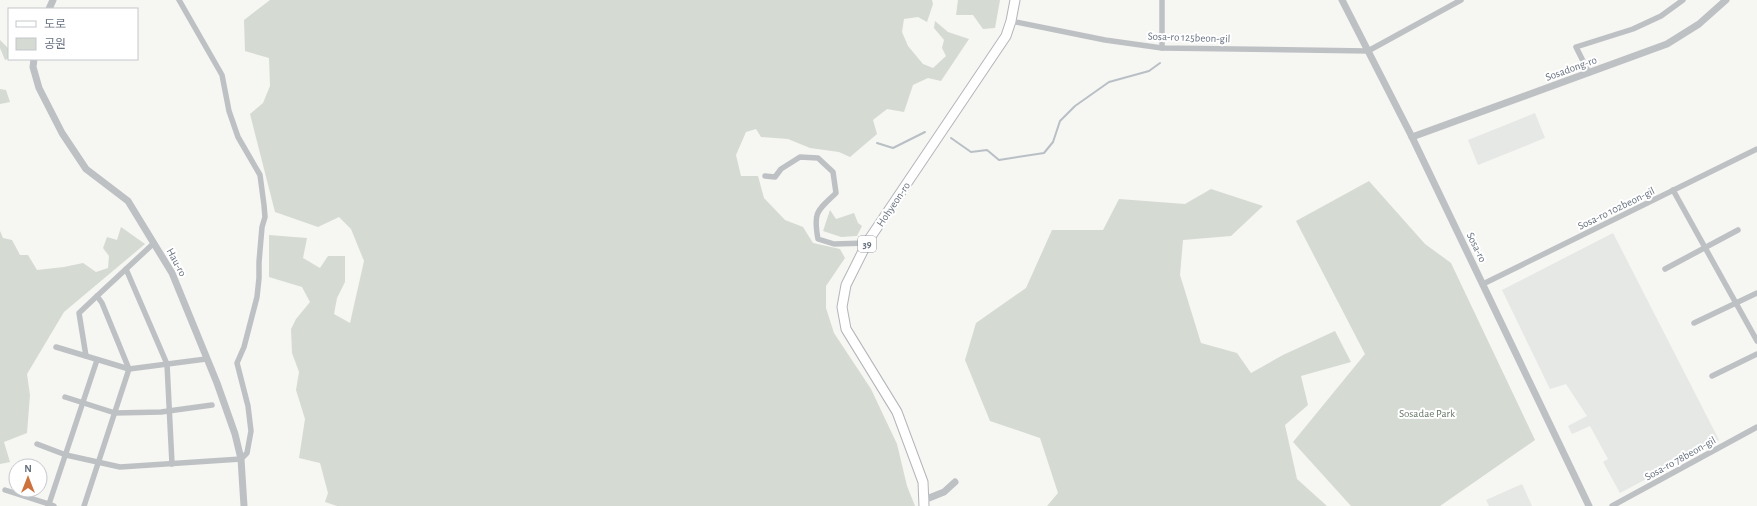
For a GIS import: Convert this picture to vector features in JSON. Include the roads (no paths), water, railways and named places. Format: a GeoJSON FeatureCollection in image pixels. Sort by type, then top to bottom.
{"type":"FeatureCollection","features":[{"type":"Feature","properties":{"kind":"main road","name":"Hohyeon-ro"},"geometry":{"type":"LineString","coordinates":[[924,503],[923,482],[897,412],[846,329],[842,307],[846,285],[867,243],[1006,36],[1011,21],[1015,0]]}},
{"type":"Feature","properties":{"kind":"street"},"geometry":{"type":"LineString","coordinates":[[37,444],[66,455],[120,467],[241,459],[247,453],[251,431],[248,406],[238,363],[257,297],[260,278],[259,262],[262,227],[265,217],[260,175],[238,137],[229,111],[222,75],[179,0]]}},
{"type":"Feature","properties":{"kind":"street"},"geometry":{"type":"LineString","coordinates":[[1162,0],[1162,48]]}},
{"type":"Feature","properties":{"kind":"street","name":"Sosa-ro"},"geometry":{"type":"LineString","coordinates":[[1342,0],[1412,136],[1589,506]]}},
{"type":"Feature","properties":{"kind":"street"},"geometry":{"type":"LineString","coordinates":[[1589,73],[1576,47],[1633,28],[1661,16],[1684,0]]}},
{"type":"Feature","properties":{"kind":"street","name":"Sosadong-ro"},"geometry":{"type":"LineString","coordinates":[[1412,136],[1666,44],[1698,24],[1726,0]]}},
{"type":"Feature","properties":{"kind":"street"},"geometry":{"type":"LineString","coordinates":[[1368,50],[1458,1]]}},
{"type":"Feature","properties":{"kind":"street","name":"Sosa-ro 125beon-gil"},"geometry":{"type":"LineString","coordinates":[[1011,21],[1105,40],[1162,48],[1368,50]]}},
{"type":"Feature","properties":{"kind":"street","name":"Hau-ro"},"geometry":{"type":"LineString","coordinates":[[34,60],[34,67],[39,88],[62,133],[86,169],[128,201],[172,273],[235,434],[241,459],[244,506]]}},
{"type":"Feature","properties":{"kind":"street","name":"Sosa-ro 102beon-gil"},"geometry":{"type":"LineString","coordinates":[[1483,284],[1757,149]]}},
{"type":"Feature","properties":{"kind":"street"},"geometry":{"type":"LineString","coordinates":[[765,176],[775,177],[781,169],[800,157],[818,158],[832,172],[836,193],[820,209],[814,221],[818,239],[834,244],[867,243]]}},
{"type":"Feature","properties":{"kind":"street"},"geometry":{"type":"LineString","coordinates":[[1673,190],[1757,341]]}},
{"type":"Feature","properties":{"kind":"street"},"geometry":{"type":"LineString","coordinates":[[1665,270],[1738,230]]}},
{"type":"Feature","properties":{"kind":"street"},"geometry":{"type":"LineString","coordinates":[[86,356],[79,313],[154,243]]}},
{"type":"Feature","properties":{"kind":"street"},"geometry":{"type":"LineString","coordinates":[[126,269],[166,364],[172,464]]}},
{"type":"Feature","properties":{"kind":"street"},"geometry":{"type":"LineString","coordinates":[[1694,323],[1757,293]]}},
{"type":"Feature","properties":{"kind":"street"},"geometry":{"type":"LineString","coordinates":[[84,506],[129,369],[102,304],[97,296]]}},
{"type":"Feature","properties":{"kind":"street"},"geometry":{"type":"LineString","coordinates":[[56,347],[129,369],[206,359]]}},
{"type":"Feature","properties":{"kind":"street"},"geometry":{"type":"LineString","coordinates":[[1712,376],[1757,354]]}},
{"type":"Feature","properties":{"kind":"street"},"geometry":{"type":"LineString","coordinates":[[4,490],[50,505],[97,360]]}},
{"type":"Feature","properties":{"kind":"street"},"geometry":{"type":"LineString","coordinates":[[65,397],[115,413],[168,411],[212,405]]}},
{"type":"Feature","properties":{"kind":"street","name":"Sosa-ro 78beon-gil"},"geometry":{"type":"LineString","coordinates":[[1612,506],[1757,427]]}},
{"type":"Feature","properties":{"kind":"street"},"geometry":{"type":"LineString","coordinates":[[924,503],[944,492],[955,482]]}},
{"type":"Feature","properties":{"kind":"waterway"},"geometry":{"type":"LineString","coordinates":[[951,138],[971,152],[987,150],[999,160],[1044,153],[1053,142],[1060,121],[1075,106],[1109,82],[1149,71],[1160,63]]}},
{"type":"Feature","properties":{"kind":"waterway"},"geometry":{"type":"LineString","coordinates":[[877,143],[893,148],[925,132]]}},
{"type":"Feature","properties":{"kind":"park label","name":"Sosadae Park"},"geometry":{"type":"Point","coordinates":[1427,413]}}]}
